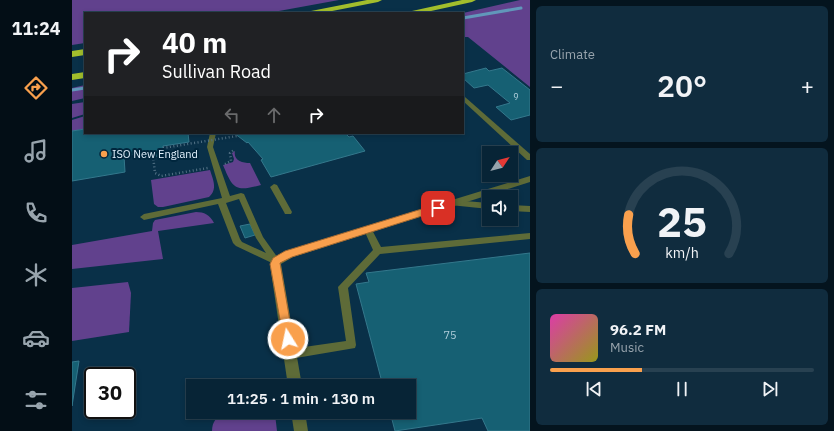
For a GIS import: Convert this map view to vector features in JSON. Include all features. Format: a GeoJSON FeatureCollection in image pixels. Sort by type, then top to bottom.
{"type":"FeatureCollection","features":[{"type":"Feature","properties":{"kind":"highway"},"geometry":{"type":"LineString","coordinates":[[316,12],[378,0]]}},
{"type":"Feature","properties":{"kind":"highway"},"geometry":{"type":"LineString","coordinates":[[417,12],[472,0]]}},
{"type":"Feature","properties":{"kind":"highway"},"geometry":{"type":"LineString","coordinates":[[72,54],[84,52]]}},
{"type":"Feature","properties":{"kind":"highway"},"geometry":{"type":"LineString","coordinates":[[72,77],[84,75]]}},
{"type":"Feature","properties":{"kind":"street"},"geometry":{"type":"LineString","coordinates":[[293,379],[275,264],[276,261],[289,254],[530,179]]}},
{"type":"Feature","properties":{"kind":"street"},"geometry":{"type":"LineString","coordinates":[[299,419],[300,431]]}},
{"type":"Feature","properties":{"kind":"lane"},"geometry":{"type":"LineString","coordinates":[[464,99],[530,158]]}},
{"type":"Feature","properties":{"kind":"lane"},"geometry":{"type":"LineString","coordinates":[[213,134],[210,147],[236,241],[239,244],[276,261]]}},
{"type":"Feature","properties":{"kind":"lane"},"geometry":{"type":"LineString","coordinates":[[274,187],[288,212]]}},
{"type":"Feature","properties":{"kind":"lane"},"geometry":{"type":"LineString","coordinates":[[144,217],[242,196],[260,238],[276,261]]}},
{"type":"Feature","properties":{"kind":"lane"},"geometry":{"type":"LineString","coordinates":[[453,203],[482,205]]}},
{"type":"Feature","properties":{"kind":"lane"},"geometry":{"type":"LineString","coordinates":[[518,208],[530,209]]}},
{"type":"Feature","properties":{"kind":"lane"},"geometry":{"type":"LineString","coordinates":[[368,230],[378,251]]}},
{"type":"Feature","properties":{"kind":"lane"},"geometry":{"type":"LineString","coordinates":[[290,354],[351,345],[344,287],[378,251],[530,236]]}},
{"type":"Feature","properties":{"kind":"path"},"geometry":{"type":"LineString","coordinates":[[163,148],[237,136]]}},
{"type":"Feature","properties":{"kind":"path"},"geometry":{"type":"LineString","coordinates":[[223,164],[231,161],[230,153],[234,150]]}},
{"type":"Feature","properties":{"kind":"path"},"geometry":{"type":"LineString","coordinates":[[153,156],[155,173],[162,176],[209,168]]}},
{"type":"Feature","properties":{"kind":"shaded area"},"geometry":{"type":"Polygon","coordinates":[[[72,0],[339,0],[273,12],[84,12],[84,43],[72,45],[72,0]]]}},
{"type":"Feature","properties":{"kind":"shaded area"},"geometry":{"type":"Polygon","coordinates":[[[520,0],[530,0],[530,87],[468,37],[464,37],[464,13],[520,0]]]}},
{"type":"Feature","properties":{"kind":"shaded area"},"geometry":{"type":"Polygon","coordinates":[[[84,85],[84,98],[72,101],[72,88],[84,85]]]}},
{"type":"Feature","properties":{"kind":"shaded area"},"geometry":{"type":"Polygon","coordinates":[[[84,102],[84,114],[72,118],[72,104],[84,102]]]}},
{"type":"Feature","properties":{"kind":"shaded area"},"geometry":{"type":"Polygon","coordinates":[[[84,116],[84,129],[72,131],[72,120],[84,116]]]}},
{"type":"Feature","properties":{"kind":"shaded area"},"geometry":{"type":"Polygon","coordinates":[[[235,151],[235,157],[237,159],[250,163],[261,185],[240,188],[233,184],[223,165],[233,162],[234,159],[232,153],[235,151]]]}},
{"type":"Feature","properties":{"kind":"shaded area"},"geometry":{"type":"Polygon","coordinates":[[[210,170],[214,188],[209,197],[163,207],[158,207],[154,204],[151,180],[210,170]]]}},
{"type":"Feature","properties":{"kind":"shaded area"},"geometry":{"type":"Polygon","coordinates":[[[196,212],[206,214],[214,223],[158,231],[163,259],[72,269],[72,245],[152,231],[155,220],[196,212]]]}},
{"type":"Feature","properties":{"kind":"shaded area"},"geometry":{"type":"Polygon","coordinates":[[[128,282],[131,293],[129,332],[72,341],[72,288],[128,282]]]}},
{"type":"Feature","properties":{"kind":"shaded area"},"geometry":{"type":"Polygon","coordinates":[[[276,419],[277,431],[212,431],[215,420],[276,419]]]}},
{"type":"Feature","properties":{"kind":"building"},"geometry":{"type":"Polygon","coordinates":[[[486,68],[489,71],[502,68],[530,90],[530,115],[511,120],[496,107],[510,103],[488,85],[474,88],[464,79],[464,74],[486,68]]]}},
{"type":"Feature","properties":{"kind":"building","name":"ISO New England"},"geometry":{"type":"Polygon","coordinates":[[[84,129],[84,134],[188,134],[189,142],[163,146],[163,152],[157,156],[148,157],[143,155],[143,153],[124,156],[125,172],[72,181],[72,131],[84,129]]]}},
{"type":"Feature","properties":{"kind":"building"},"geometry":{"type":"Polygon","coordinates":[[[235,134],[346,134],[349,137],[353,136],[365,151],[271,177],[261,160],[263,159],[248,142],[247,143],[235,134]]]}},
{"type":"Feature","properties":{"kind":"building"},"geometry":{"type":"Polygon","coordinates":[[[250,224],[255,235],[245,238],[240,226],[250,224]]]}},
{"type":"Feature","properties":{"kind":"building"},"geometry":{"type":"Polygon","coordinates":[[[530,253],[530,431],[488,431],[482,418],[395,431],[392,419],[416,419],[416,379],[381,379],[356,284],[369,282],[366,273],[530,253]]]}},
{"type":"Feature","properties":{"kind":"building"},"geometry":{"type":"Polygon","coordinates":[[[79,361],[72,406],[72,362],[79,361]]]}},
{"type":"Feature","properties":{"kind":"waterway"},"geometry":{"type":"LineString","coordinates":[[464,18],[521,8]]}},
{"type":"Feature","properties":{"kind":"waterway"},"geometry":{"type":"LineString","coordinates":[[72,90],[84,88]]}},
{"type":"Feature","properties":{"kind":"place","name":"ISO New England"},"geometry":{"type":"Point","coordinates":[104,154]}},
{"type":"Feature","properties":{"kind":"route"},"geometry":{"type":"LineString","coordinates":[[288,339],[275,264],[276,261],[289,254],[438,208]]}}]}
